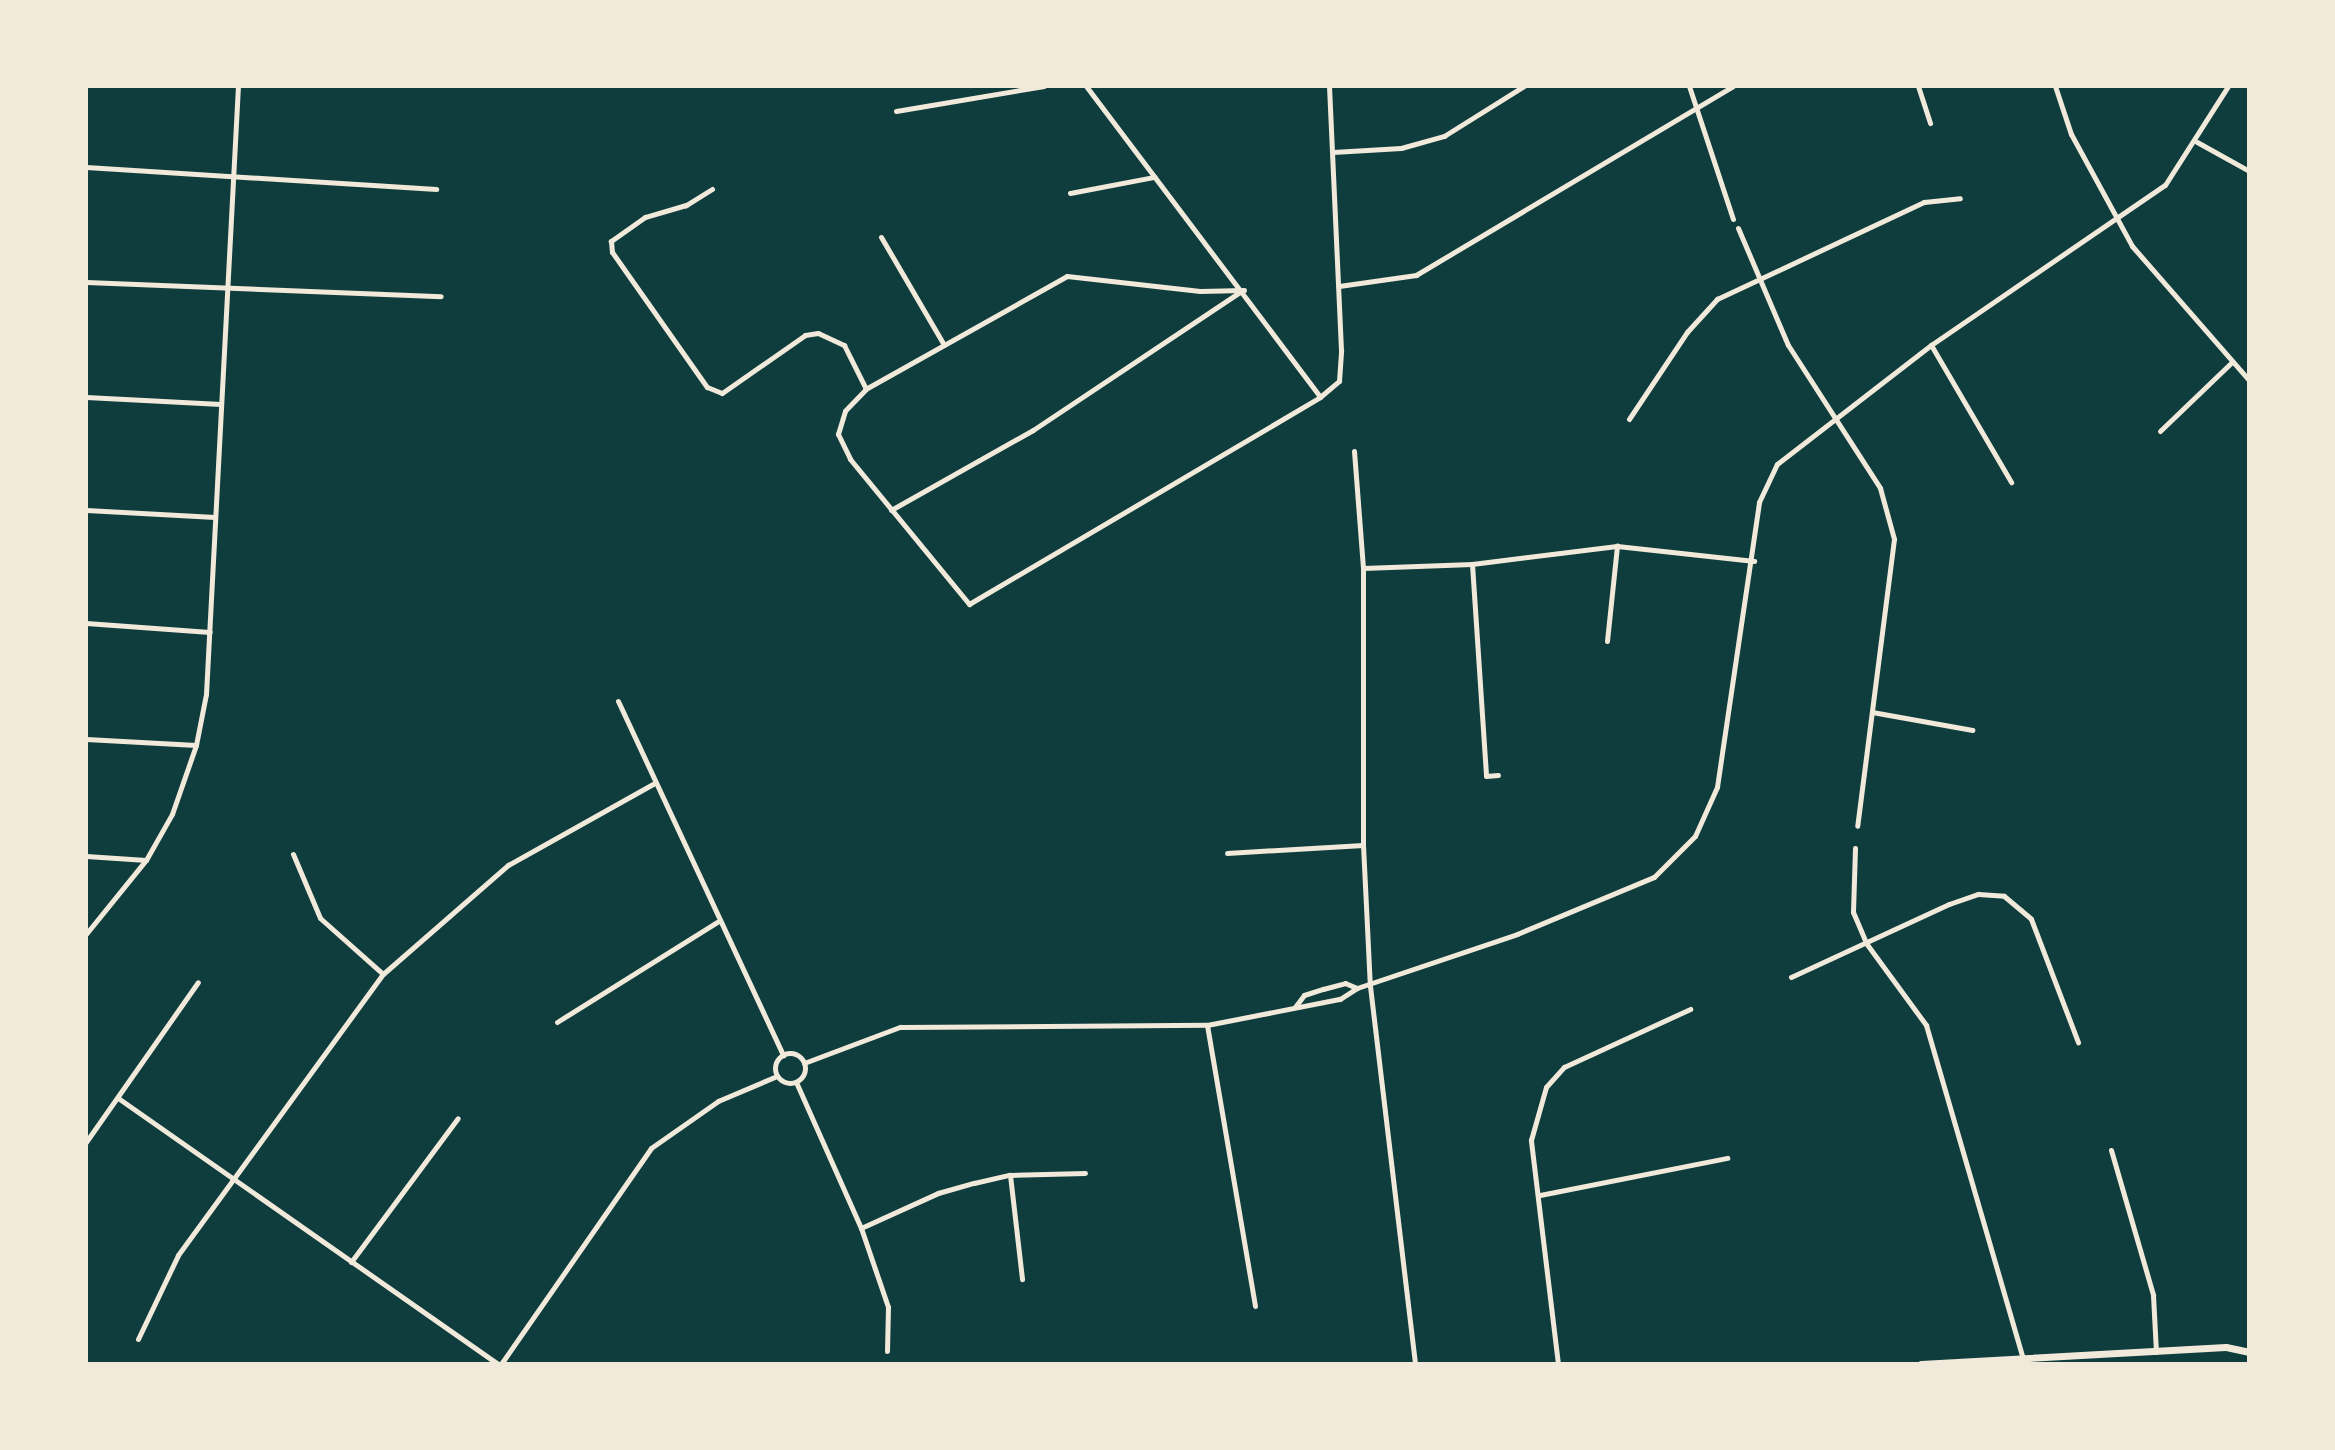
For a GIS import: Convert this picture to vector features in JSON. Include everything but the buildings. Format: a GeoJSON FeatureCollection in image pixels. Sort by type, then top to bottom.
{"type":"FeatureCollection","features":[{"type":"Feature","properties":{"kind":"street"},"geometry":{"type":"LineString","coordinates":[[86,934],[146,860],[172,814],[196,745],[210,632],[231,173],[238,86]]}},
{"type":"Feature","properties":{"kind":"street"},"geometry":{"type":"LineString","coordinates":[[896,111],[1044,86]]}},
{"type":"Feature","properties":{"kind":"street"},"geometry":{"type":"LineString","coordinates":[[1086,86],[1244,290],[1320,397]]}},
{"type":"Feature","properties":{"kind":"street"},"geometry":{"type":"LineString","coordinates":[[1244,290],[1200,291],[1067,276],[866,389],[845,411],[838,434],[850,459],[969,604],[1320,397],[1339,381],[1339,286],[1329,86]]}},
{"type":"Feature","properties":{"kind":"street"},"geometry":{"type":"LineString","coordinates":[[1333,152],[1401,148],[1444,136],[1524,86]]}},
{"type":"Feature","properties":{"kind":"street"},"geometry":{"type":"LineString","coordinates":[[1689,86],[1733,219]]}},
{"type":"Feature","properties":{"kind":"street"},"geometry":{"type":"LineString","coordinates":[[1339,286],[1416,275],[1733,86]]}},
{"type":"Feature","properties":{"kind":"street"},"geometry":{"type":"LineString","coordinates":[[1918,86],[1930,123]]}},
{"type":"Feature","properties":{"kind":"street"},"geometry":{"type":"LineString","coordinates":[[2055,86],[2071,134],[2132,246],[2249,380]]}},
{"type":"Feature","properties":{"kind":"street"},"geometry":{"type":"LineString","coordinates":[[804,1063],[900,1027],[1207,1025],[1340,999],[1357,988],[1370,986],[1654,877],[1695,836],[1717,787],[1754,561],[1759,502],[1777,464],[1836,414],[1931,345],[2165,185],[2197,142],[2228,86]]}},
{"type":"Feature","properties":{"kind":"street"},"geometry":{"type":"LineString","coordinates":[[2197,142],[2249,171]]}},
{"type":"Feature","properties":{"kind":"street"},"geometry":{"type":"LineString","coordinates":[[86,167],[231,173],[436,189]]}},
{"type":"Feature","properties":{"kind":"street"},"geometry":{"type":"LineString","coordinates":[[1070,193],[1154,177]]}},
{"type":"Feature","properties":{"kind":"street"},"geometry":{"type":"LineString","coordinates":[[712,189],[686,205],[645,217],[611,241],[612,252],[707,387],[722,393],[805,335],[818,333],[844,345],[866,389]]}},
{"type":"Feature","properties":{"kind":"street"},"geometry":{"type":"LineString","coordinates":[[1629,419],[1687,332],[1717,299],[1924,202],[1960,198]]}},
{"type":"Feature","properties":{"kind":"street"},"geometry":{"type":"LineString","coordinates":[[1738,228],[1788,345],[1836,414],[1880,488],[1894,539],[1857,826]]}},
{"type":"Feature","properties":{"kind":"street"},"geometry":{"type":"LineString","coordinates":[[881,237],[944,345]]}},
{"type":"Feature","properties":{"kind":"street"},"geometry":{"type":"LineString","coordinates":[[86,282],[227,290],[441,296]]}},
{"type":"Feature","properties":{"kind":"street"},"geometry":{"type":"LineString","coordinates":[[891,510],[1033,430],[1244,290]]}},
{"type":"Feature","properties":{"kind":"street"},"geometry":{"type":"LineString","coordinates":[[1931,345],[2011,482]]}},
{"type":"Feature","properties":{"kind":"street"},"geometry":{"type":"LineString","coordinates":[[2160,431],[2232,362]]}},
{"type":"Feature","properties":{"kind":"street"},"geometry":{"type":"LineString","coordinates":[[86,397],[221,404]]}},
{"type":"Feature","properties":{"kind":"street"},"geometry":{"type":"LineString","coordinates":[[1354,451],[1363,568],[1363,845],[1370,986],[1415,1364]]}},
{"type":"Feature","properties":{"kind":"street"},"geometry":{"type":"LineString","coordinates":[[86,510],[215,517]]}},
{"type":"Feature","properties":{"kind":"street"},"geometry":{"type":"LineString","coordinates":[[1363,568],[1472,564],[1617,546],[1754,561]]}},
{"type":"Feature","properties":{"kind":"street"},"geometry":{"type":"LineString","coordinates":[[1607,641],[1617,546]]}},
{"type":"Feature","properties":{"kind":"street"},"geometry":{"type":"LineString","coordinates":[[1472,564],[1486,776],[1498,775]]}},
{"type":"Feature","properties":{"kind":"street"},"geometry":{"type":"LineString","coordinates":[[86,623],[210,632]]}},
{"type":"Feature","properties":{"kind":"street"},"geometry":{"type":"LineString","coordinates":[[618,701],[717,922],[783,1055]]}},
{"type":"Feature","properties":{"kind":"street"},"geometry":{"type":"LineString","coordinates":[[1872,712],[1972,730]]}},
{"type":"Feature","properties":{"kind":"street"},"geometry":{"type":"LineString","coordinates":[[86,739],[196,745]]}},
{"type":"Feature","properties":{"kind":"street"},"geometry":{"type":"LineString","coordinates":[[138,1339],[178,1255],[231,1177],[383,974],[508,865],[653,784]]}},
{"type":"Feature","properties":{"kind":"street"},"geometry":{"type":"LineString","coordinates":[[1227,853],[1363,845]]}},
{"type":"Feature","properties":{"kind":"street"},"geometry":{"type":"LineString","coordinates":[[1855,848],[1853,912],[1866,943],[1926,1025],[2023,1358]]}},
{"type":"Feature","properties":{"kind":"street"},"geometry":{"type":"LineString","coordinates":[[293,854],[320,918],[383,974]]}},
{"type":"Feature","properties":{"kind":"street"},"geometry":{"type":"LineString","coordinates":[[86,856],[146,860]]}},
{"type":"Feature","properties":{"kind":"street"},"geometry":{"type":"LineString","coordinates":[[1791,977],[1978,894],[2004,896],[2031,919],[2078,1042]]}},
{"type":"Feature","properties":{"kind":"street"},"geometry":{"type":"LineString","coordinates":[[557,1022],[717,922]]}},
{"type":"Feature","properties":{"kind":"street"},"geometry":{"type":"LineString","coordinates":[[86,1142],[198,982]]}},
{"type":"Feature","properties":{"kind":"street"},"geometry":{"type":"LineString","coordinates":[[1295,1008],[1304,995],[1345,983],[1357,988]]}},
{"type":"Feature","properties":{"kind":"street"},"geometry":{"type":"LineString","coordinates":[[1558,1364],[1531,1140],[1546,1087],[1564,1067],[1690,1009]]}},
{"type":"Feature","properties":{"kind":"street"},"geometry":{"type":"LineString","coordinates":[[1207,1025],[1255,1306]]}},
{"type":"Feature","properties":{"kind":"street"},"geometry":{"type":"LineString","coordinates":[[777,1076],[776,1062],[783,1055],[798,1056],[804,1063],[804,1072],[796,1082]]}},
{"type":"Feature","properties":{"kind":"street"},"geometry":{"type":"LineString","coordinates":[[118,1098],[500,1364],[651,1148],[718,1101],[777,1076],[796,1082],[861,1228],[888,1307],[887,1351]]}},
{"type":"Feature","properties":{"kind":"street"},"geometry":{"type":"LineString","coordinates":[[351,1262],[458,1118]]}},
{"type":"Feature","properties":{"kind":"street"},"geometry":{"type":"LineString","coordinates":[[2111,1150],[2153,1295],[2156,1353]]}},
{"type":"Feature","properties":{"kind":"street"},"geometry":{"type":"LineString","coordinates":[[1540,1195],[1727,1158]]}},
{"type":"Feature","properties":{"kind":"street"},"geometry":{"type":"LineString","coordinates":[[861,1228],[938,1193],[1010,1175],[1085,1173]]}},
{"type":"Feature","properties":{"kind":"street"},"geometry":{"type":"LineString","coordinates":[[1010,1175],[1022,1279]]}},
{"type":"Feature","properties":{"kind":"street"},"geometry":{"type":"LineString","coordinates":[[1921,1364],[2226,1347],[2249,1352]]}}]}
